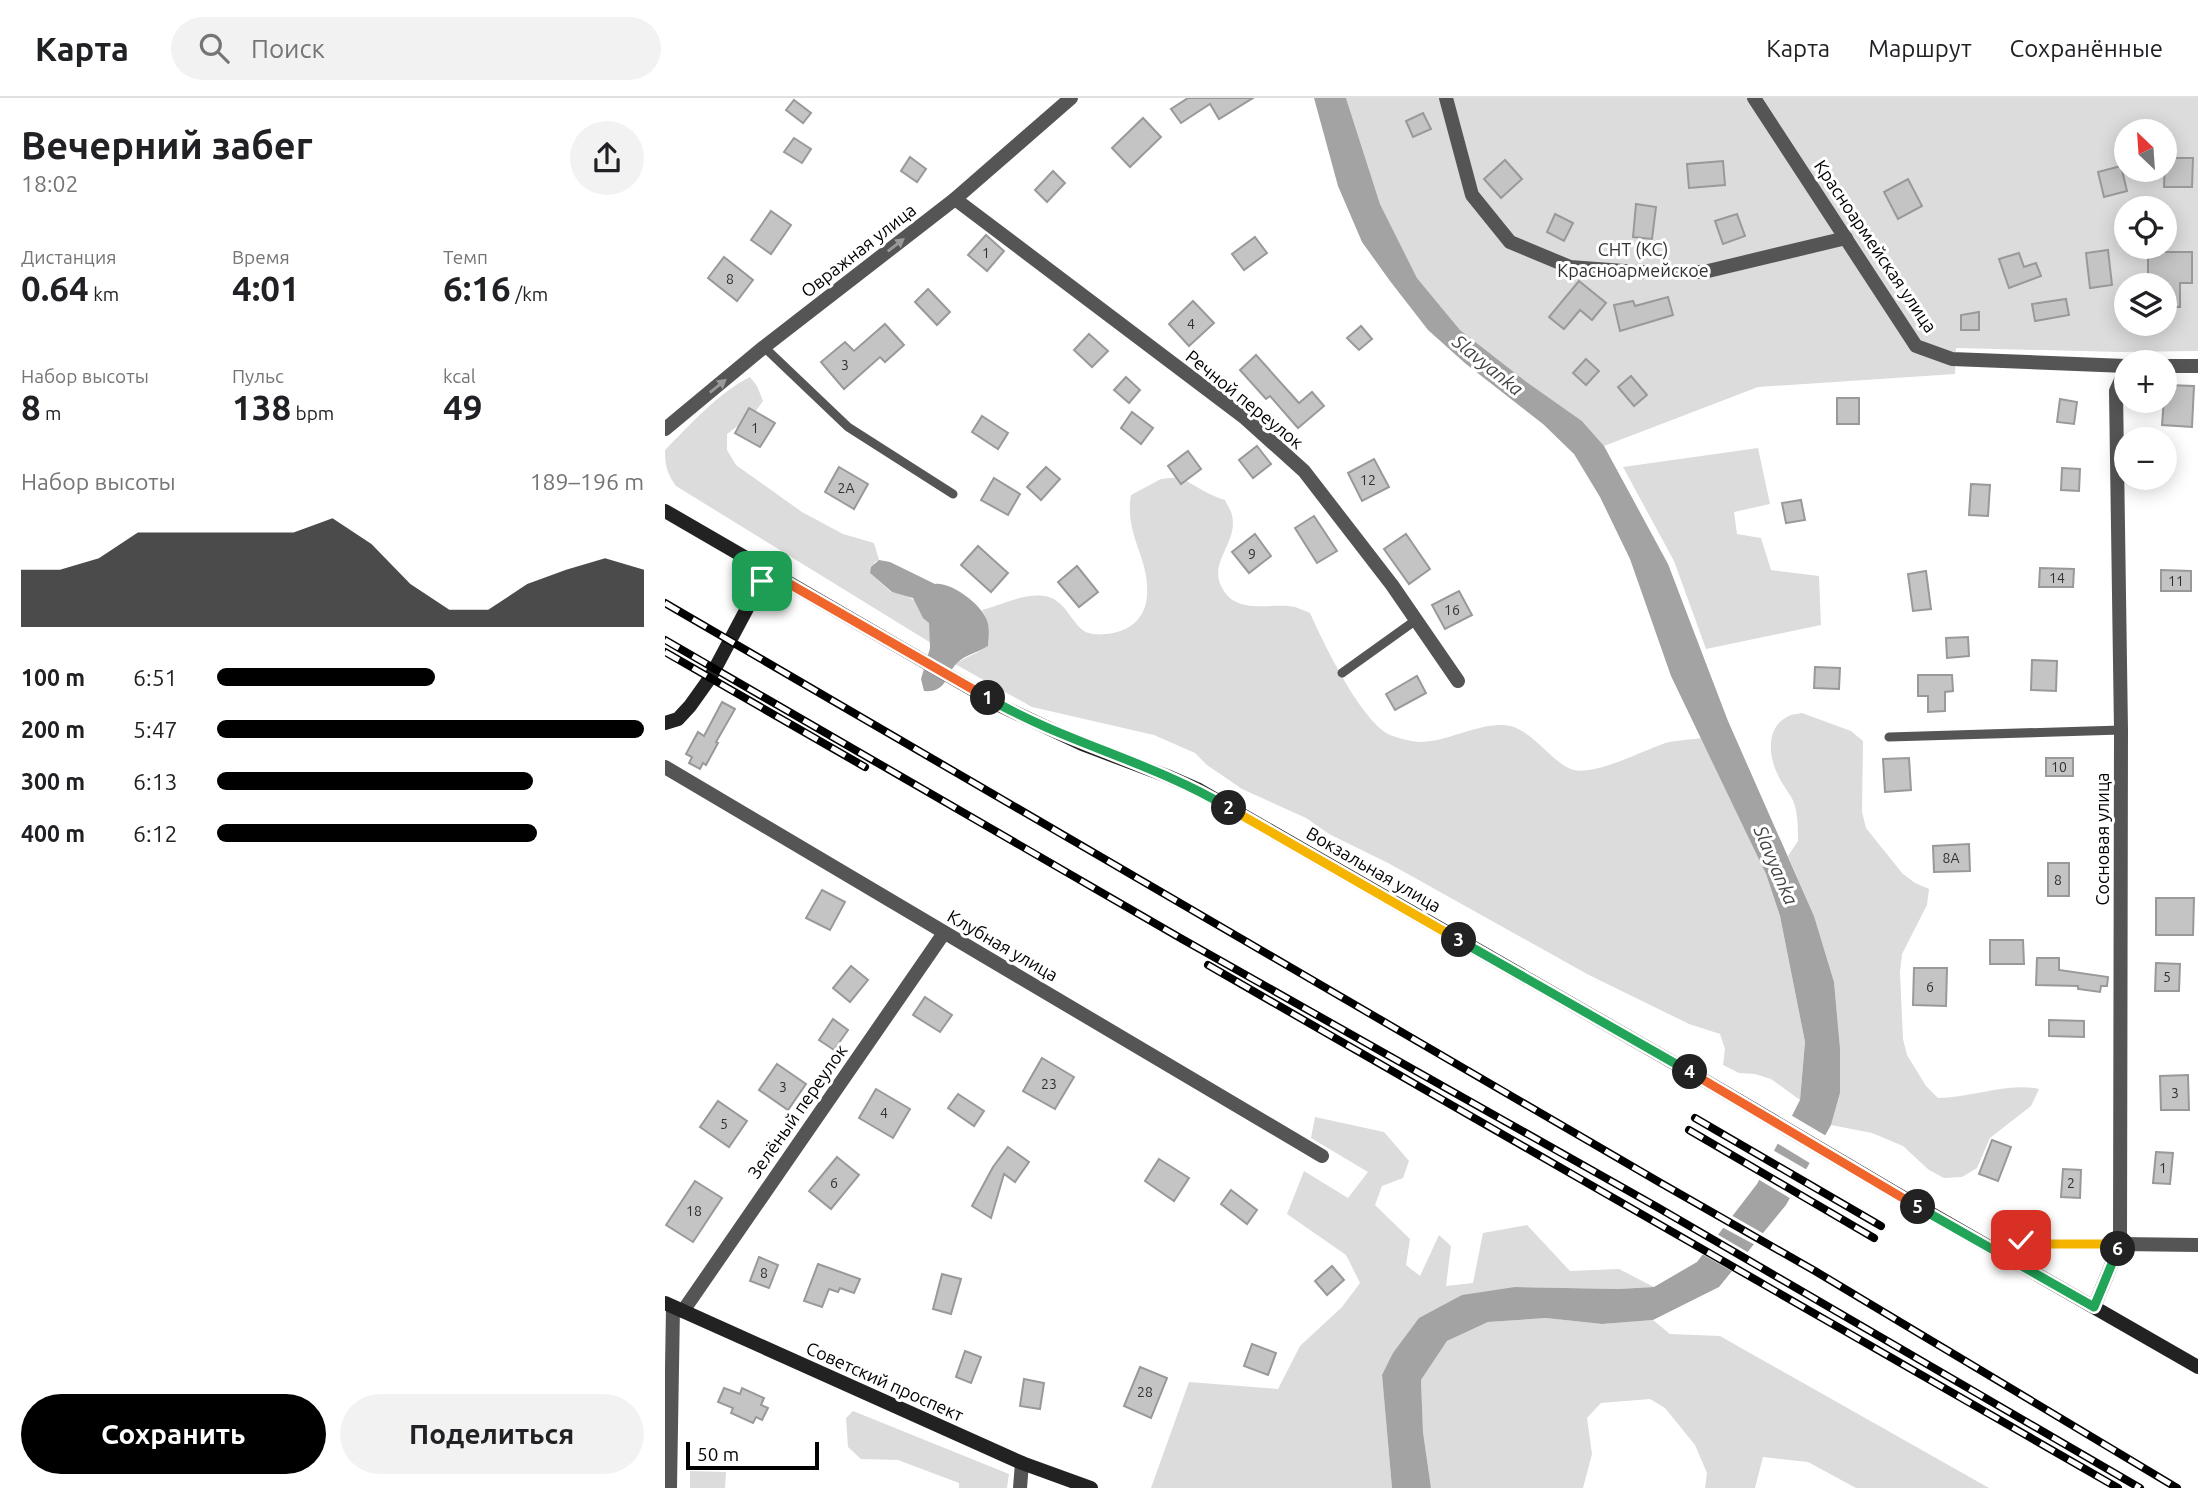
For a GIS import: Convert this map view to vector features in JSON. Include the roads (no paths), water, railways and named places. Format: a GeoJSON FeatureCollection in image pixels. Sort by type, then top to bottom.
{"type":"FeatureCollection","features":[{"type":"Feature","properties":{"kind":"street","name":"Овражная улица"},"geometry":{"type":"LineString","coordinates":[[665,429],[764,347],[955,199],[1071,98]]}},
{"type":"Feature","properties":{"kind":"street"},"geometry":{"type":"LineString","coordinates":[[1445,98],[1472,195],[1510,242],[1570,267],[1637,272],[1704,272],[1846,238]]}},
{"type":"Feature","properties":{"kind":"street","name":"Красноармейская улица"},"geometry":{"type":"LineString","coordinates":[[1754,98],[1916,346],[1952,359],[2114,367]]}},
{"type":"Feature","properties":{"kind":"street","name":"Речной переулок"},"geometry":{"type":"LineString","coordinates":[[955,199],[1245,418],[1304,471],[1416,620],[1458,681]]}},
{"type":"Feature","properties":{"kind":"street"},"geometry":{"type":"LineString","coordinates":[[2177,366],[2198,366]]}},
{"type":"Feature","properties":{"kind":"street","name":"Сосновая улица"},"geometry":{"type":"LineString","coordinates":[[2094,1307],[2120,1244],[2121,730],[2116,413]]}},
{"type":"Feature","properties":{"kind":"street","name":"Вокзальная улица"},"geometry":{"type":"LineString","coordinates":[[665,511],[959,681],[1044,727],[1199,790],[2198,1367]]}},
{"type":"Feature","properties":{"kind":"street"},"geometry":{"type":"LineString","coordinates":[[665,723],[678,719],[710,678],[767,571]]}},
{"type":"Feature","properties":{"kind":"street","name":"Клубная улица"},"geometry":{"type":"LineString","coordinates":[[665,767],[1322,1156]]}},
{"type":"Feature","properties":{"kind":"street","name":"Зелёный переулок"},"geometry":{"type":"LineString","coordinates":[[672,1309],[944,933]]}},
{"type":"Feature","properties":{"kind":"street"},"geometry":{"type":"LineString","coordinates":[[2120,1244],[2198,1245]]}},
{"type":"Feature","properties":{"kind":"street"},"geometry":{"type":"LineString","coordinates":[[670,1488],[668,1388],[672,1309]]}},
{"type":"Feature","properties":{"kind":"street","name":"Советский проспект"},"geometry":{"type":"LineString","coordinates":[[672,1309],[1021,1464],[1091,1488]]}},
{"type":"Feature","properties":{"kind":"street"},"geometry":{"type":"LineString","coordinates":[[1020,1488],[1021,1464]]}},
{"type":"Feature","properties":{"kind":"lane"},"geometry":{"type":"LineString","coordinates":[[764,347],[848,427],[953,494]]}},
{"type":"Feature","properties":{"kind":"lane"},"geometry":{"type":"LineString","coordinates":[[1342,673],[1416,620]]}},
{"type":"Feature","properties":{"kind":"lane"},"geometry":{"type":"LineString","coordinates":[[1889,737],[2121,730]]}},
{"type":"Feature","properties":{"kind":"lane"},"geometry":{"type":"LineString","coordinates":[[2013,1224],[2021,1240],[2045,1244],[2120,1244]]}},
{"type":"Feature","properties":{"kind":"water","name":"Slavyanka"},"geometry":{"type":"Polygon","coordinates":[[[1314,98],[1346,98],[1380,204],[1417,278],[1460,330],[1582,421],[1604,446],[1668,564],[1728,721],[1814,916],[1834,982],[1840,1048],[1840,1093],[1831,1125],[1786,1205],[1719,1287],[1653,1320],[1602,1324],[1546,1318],[1488,1322],[1447,1341],[1421,1380],[1423,1432],[1431,1488],[1392,1488],[1382,1375],[1393,1353],[1419,1318],[1462,1295],[1515,1287],[1654,1287],[1697,1262],[1757,1184],[1800,1100],[1805,1042],[1780,916],[1766,874],[1671,676],[1630,559],[1600,497],[1574,454],[1543,424],[1466,364],[1428,330],[1362,242],[1338,186],[1314,98]]]}},
{"type":"Feature","properties":{"kind":"water"},"geometry":{"type":"Polygon","coordinates":[[[879,560],[890,562],[935,584],[949,586],[977,606],[986,618],[989,628],[988,646],[961,660],[937,689],[924,691],[921,679],[930,648],[929,623],[923,618],[913,598],[892,592],[870,573],[871,567],[879,560]]]}},
{"type":"Feature","properties":{"kind":"railway"},"geometry":{"type":"LineString","coordinates":[[665,603],[1815,1271],[2177,1488]]}},
{"type":"Feature","properties":{"kind":"railway"},"geometry":{"type":"LineString","coordinates":[[665,640],[1182,939],[1657,1207],[2140,1488]]}},
{"type":"Feature","properties":{"kind":"railway"},"geometry":{"type":"LineString","coordinates":[[665,652],[865,767]]}},
{"type":"Feature","properties":{"kind":"railway"},"geometry":{"type":"LineString","coordinates":[[1208,965],[2118,1488]]}},
{"type":"Feature","properties":{"kind":"railway"},"geometry":{"type":"LineString","coordinates":[[1695,1118],[1881,1226]]}},
{"type":"Feature","properties":{"kind":"railway"},"geometry":{"type":"LineString","coordinates":[[1689,1130],[1874,1238]]}},
{"type":"Feature","properties":{"kind":"park label","name":"СНТ (КС) Красноармейское"},"geometry":{"type":"Point","coordinates":[1633,259]}}]}
